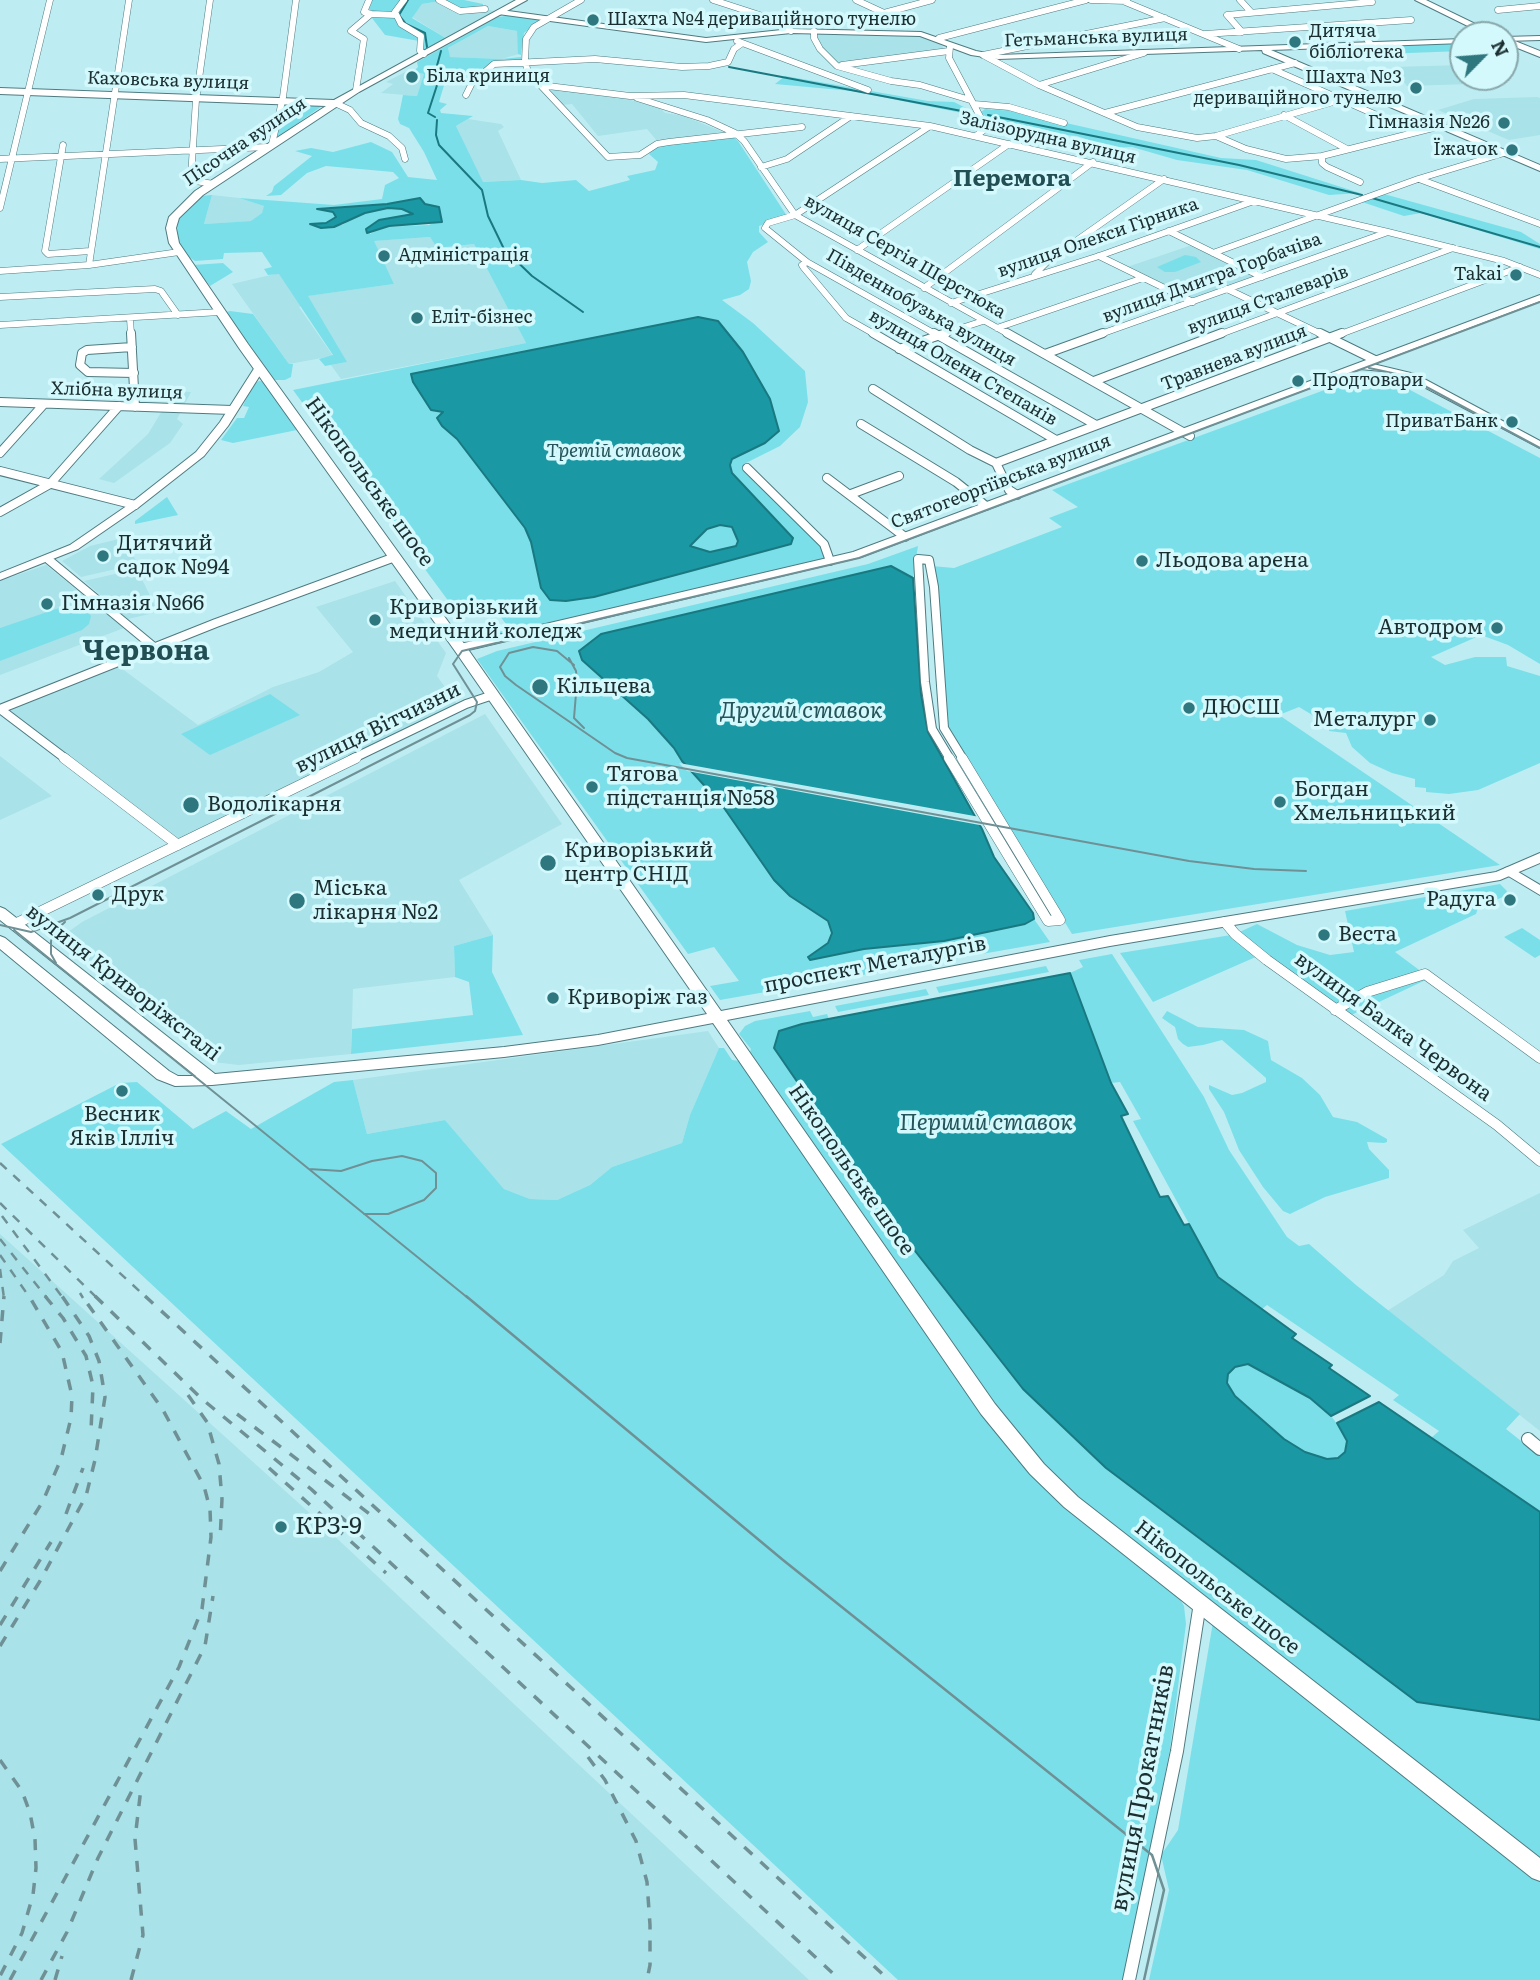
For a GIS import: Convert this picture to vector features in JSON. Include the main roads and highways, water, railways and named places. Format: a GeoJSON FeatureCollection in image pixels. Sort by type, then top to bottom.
{"type":"FeatureCollection","features":[{"type":"Feature","properties":{"kind":"main road","name":"Пісочна вулиця"},"geometry":{"type":"LineString","coordinates":[[179,252],[171,233],[174,217],[186,203],[356,90],[523,0]]}},
{"type":"Feature","properties":{"kind":"main road"},"geometry":{"type":"LineString","coordinates":[[1419,0],[1463,21]]}},
{"type":"Feature","properties":{"kind":"main road","name":"Гетьманська вулиця"},"geometry":{"type":"LineString","coordinates":[[501,12],[737,42],[791,31],[908,33],[939,38],[951,47],[983,55],[1012,58],[1449,42]]}},
{"type":"Feature","properties":{"kind":"main road"},"geometry":{"type":"LineString","coordinates":[[1519,39],[1540,38]]}},
{"type":"Feature","properties":{"kind":"main road"},"geometry":{"type":"LineString","coordinates":[[1519,46],[1540,54]]}},
{"type":"Feature","properties":{"kind":"main road"},"geometry":{"type":"LineString","coordinates":[[1262,49],[1540,168]]}},
{"type":"Feature","properties":{"kind":"main road","name":"Каховська вулиця"},"geometry":{"type":"LineString","coordinates":[[0,91],[335,103]]}},
{"type":"Feature","properties":{"kind":"main road","name":"Нікопольське шосе"},"geometry":{"type":"LineString","coordinates":[[179,252],[259,369],[493,695],[988,1409],[1037,1469],[1071,1502],[1540,1871]]}},
{"type":"Feature","properties":{"kind":"main road","name":"Святогеоргіївська вулиця"},"geometry":{"type":"LineString","coordinates":[[1396,360],[1540,298]]}},
{"type":"Feature","properties":{"kind":"main road","name":"Святогеоргіївська вулиця"},"geometry":{"type":"LineString","coordinates":[[462,651],[859,559],[1540,304]]}},
{"type":"Feature","properties":{"kind":"main road"},"geometry":{"type":"LineString","coordinates":[[1396,360],[1400,360],[1406,378]]}},
{"type":"Feature","properties":{"kind":"main road"},"geometry":{"type":"LineString","coordinates":[[1396,360],[1406,378],[1540,452]]}},
{"type":"Feature","properties":{"kind":"main road"},"geometry":{"type":"LineString","coordinates":[[0,577],[49,560],[82,542],[135,505],[205,450],[259,369]]}},
{"type":"Feature","properties":{"kind":"main road"},"geometry":{"type":"LineString","coordinates":[[1358,370],[1406,378],[1540,445]]}},
{"type":"Feature","properties":{"kind":"main road","name":"Святогеоргіївська вулиця"},"geometry":{"type":"LineString","coordinates":[[462,651],[857,555],[1187,434]]}},
{"type":"Feature","properties":{"kind":"main road","name":"проспект Металургів"},"geometry":{"type":"LineString","coordinates":[[212,1080],[554,1046],[1110,941],[1500,876],[1540,857]]}},
{"type":"Feature","properties":{"kind":"main road"},"geometry":{"type":"LineString","coordinates":[[1510,871],[1540,891]]}},
{"type":"Feature","properties":{"kind":"main road","name":"вулиця Криворіжсталі"},"geometry":{"type":"LineString","coordinates":[[0,912],[212,1080]]}},
{"type":"Feature","properties":{"kind":"main road","name":"вулиця Криворіжсталі"},"geometry":{"type":"LineString","coordinates":[[0,941],[163,1076],[185,1082],[212,1080]]}},
{"type":"Feature","properties":{"kind":"water"},"geometry":{"type":"Polygon","coordinates":[[[420,198],[425,204],[439,207],[442,222],[389,226],[367,233],[366,229],[379,220],[413,214],[402,209],[388,208],[365,213],[334,227],[321,228],[310,224],[326,223],[336,217],[333,212],[317,209],[387,204],[420,198]]]}},
{"type":"Feature","properties":{"kind":"water","name":"Третій ставок"},"geometry":{"type":"Polygon","coordinates":[[[698,317],[718,321],[743,352],[770,399],[779,431],[765,443],[732,459],[732,473],[793,538],[791,544],[594,597],[550,600],[541,588],[531,542],[525,528],[457,439],[442,426],[437,418],[443,412],[431,410],[413,382],[411,374],[698,317]],[[720,525],[707,529],[690,546],[710,552],[736,546],[738,541],[732,527],[720,525]]]}},
{"type":"Feature","properties":{"kind":"water","name":"Другий ставок"},"geometry":{"type":"Polygon","coordinates":[[[891,566],[913,578],[921,694],[928,732],[982,829],[994,857],[1033,913],[1034,919],[1025,924],[944,941],[864,949],[810,960],[808,957],[828,943],[832,933],[828,921],[790,896],[774,880],[722,805],[682,761],[674,748],[648,719],[582,660],[579,651],[601,634],[891,566]]]}},
{"type":"Feature","properties":{"kind":"water","name":"Перший ставок"},"geometry":{"type":"Polygon","coordinates":[[[1070,973],[1111,1083],[1128,1114],[1121,1116],[1160,1197],[1168,1196],[1184,1225],[1189,1224],[1218,1277],[1296,1334],[1292,1338],[1332,1365],[1329,1368],[1370,1396],[1331,1416],[1310,1398],[1248,1364],[1235,1367],[1228,1374],[1227,1383],[1235,1396],[1284,1439],[1305,1452],[1327,1459],[1338,1458],[1345,1452],[1347,1441],[1337,1423],[1379,1402],[1540,1512],[1540,1720],[1417,1702],[1106,1468],[1023,1389],[901,1233],[774,1048],[779,1031],[802,1024],[1070,973]]]}},
{"type":"Feature","properties":{"kind":"waterway"},"geometry":{"type":"LineString","coordinates":[[408,0],[399,15],[406,24],[425,33],[427,47]]}},
{"type":"Feature","properties":{"kind":"waterway"},"geometry":{"type":"LineString","coordinates":[[435,117],[428,113],[439,79],[435,73],[441,51]]}},
{"type":"Feature","properties":{"kind":"waterway"},"geometry":{"type":"LineString","coordinates":[[729,67],[967,112]]}},
{"type":"Feature","properties":{"kind":"waterway"},"geometry":{"type":"LineString","coordinates":[[988,115],[1239,165],[1362,195]]}},
{"type":"Feature","properties":{"kind":"waterway"},"geometry":{"type":"LineString","coordinates":[[437,120],[436,135],[439,145],[482,190],[488,216],[504,249],[532,276],[583,312]]}},
{"type":"Feature","properties":{"kind":"waterway"},"geometry":{"type":"LineString","coordinates":[[1372,198],[1540,247]]}},
{"type":"Feature","properties":{"kind":"tram line"},"geometry":{"type":"LineString","coordinates":[[0,925],[31,932],[70,918],[470,715],[475,711],[477,702],[453,664],[462,651],[859,558],[1540,302]]}},
{"type":"Feature","properties":{"kind":"tram line"},"geometry":{"type":"LineString","coordinates":[[1369,368],[1406,376],[1540,448]]}},
{"type":"Feature","properties":{"kind":"tram line"},"geometry":{"type":"LineString","coordinates":[[572,663],[557,651],[533,647],[509,653],[500,667],[505,676],[516,685],[615,753],[627,758],[1189,861],[1254,869],[1306,871]]}},
{"type":"Feature","properties":{"kind":"tram line"},"geometry":{"type":"LineString","coordinates":[[569,658],[572,663]]}},
{"type":"Feature","properties":{"kind":"tram line"},"geometry":{"type":"LineString","coordinates":[[572,663],[577,681],[574,718],[584,728]]}},
{"type":"Feature","properties":{"kind":"tram line"},"geometry":{"type":"LineString","coordinates":[[56,963],[51,954],[51,941],[55,931],[65,922]]}},
{"type":"Feature","properties":{"kind":"tram line"},"geometry":{"type":"LineString","coordinates":[[14,930],[364,1214]]}},
{"type":"Feature","properties":{"kind":"tram line"},"geometry":{"type":"LineString","coordinates":[[309,1169],[341,1171],[372,1161],[402,1156],[422,1161],[436,1173],[436,1188],[424,1200],[388,1214],[364,1214]]}},
{"type":"Feature","properties":{"kind":"tram line"},"geometry":{"type":"LineString","coordinates":[[364,1214],[468,1298]]}},
{"type":"Feature","properties":{"kind":"tram line"},"geometry":{"type":"LineString","coordinates":[[466,1296],[783,1560],[1152,1855],[1164,1890],[1144,1980]]}},
{"type":"Feature","properties":{"kind":"railway"},"geometry":{"type":"LineString","coordinates":[[0,1163],[147,1298]]}},
{"type":"Feature","properties":{"kind":"railway"},"geometry":{"type":"LineString","coordinates":[[0,1203],[97,1298]]}},
{"type":"Feature","properties":{"kind":"railway"},"geometry":{"type":"LineString","coordinates":[[2,1216],[63,1298]]}},
{"type":"Feature","properties":{"kind":"railway"},"geometry":{"type":"LineString","coordinates":[[0,1239],[47,1298]]}},
{"type":"Feature","properties":{"kind":"railway"},"geometry":{"type":"LineString","coordinates":[[0,1255],[30,1298]]}},
{"type":"Feature","properties":{"kind":"railway"},"geometry":{"type":"LineString","coordinates":[[0,1269],[4,1297]]}},
{"type":"Feature","properties":{"kind":"railway"},"geometry":{"type":"LineString","coordinates":[[80,1293],[83,1298]]}},
{"type":"Feature","properties":{"kind":"railway"},"geometry":{"type":"LineString","coordinates":[[0,1571],[43,1501],[61,1459],[71,1418],[72,1396],[62,1352],[29,1296]]}},
{"type":"Feature","properties":{"kind":"railway"},"geometry":{"type":"LineString","coordinates":[[45,1296],[63,1318],[86,1356],[93,1386],[91,1430]]}},
{"type":"Feature","properties":{"kind":"railway"},"geometry":{"type":"LineString","coordinates":[[0,1646],[40,1581],[86,1496],[95,1460],[105,1397],[99,1361],[89,1336],[62,1296]]}},
{"type":"Feature","properties":{"kind":"railway"},"geometry":{"type":"LineString","coordinates":[[10,1980],[179,1667],[202,1609],[211,1537],[210,1509],[204,1486],[163,1410],[82,1296]]}},
{"type":"Feature","properties":{"kind":"railway"},"geometry":{"type":"LineString","coordinates":[[95,1296],[202,1399],[311,1489],[840,1980]]}},
{"type":"Feature","properties":{"kind":"railway"},"geometry":{"type":"LineString","coordinates":[[145,1296],[889,1980]]}},
{"type":"Feature","properties":{"kind":"railway"},"geometry":{"type":"LineString","coordinates":[[0,1343],[4,1297]]}},
{"type":"Feature","properties":{"kind":"railway"},"geometry":{"type":"LineString","coordinates":[[188,1395],[207,1422],[219,1464],[222,1499],[220,1541]]}},
{"type":"Feature","properties":{"kind":"railway"},"geometry":{"type":"LineString","coordinates":[[237,1414],[371,1515]]}},
{"type":"Feature","properties":{"kind":"railway"},"geometry":{"type":"LineString","coordinates":[[66,1514],[83,1468]]}},
{"type":"Feature","properties":{"kind":"railway"},"geometry":{"type":"LineString","coordinates":[[269,1468],[386,1573]]}},
{"type":"Feature","properties":{"kind":"railway"},"geometry":{"type":"LineString","coordinates":[[0,1625],[51,1542]]}},
{"type":"Feature","properties":{"kind":"railway"},"geometry":{"type":"LineString","coordinates":[[41,1980],[67,1932],[98,1858],[205,1646],[213,1596]]}},
{"type":"Feature","properties":{"kind":"railway"},"geometry":{"type":"LineString","coordinates":[[588,1757],[605,1780],[636,1841],[647,1882],[650,1925],[650,1965],[647,1980]]}},
{"type":"Feature","properties":{"kind":"railway"},"geometry":{"type":"LineString","coordinates":[[0,1760],[22,1791],[30,1813],[35,1839],[36,1868],[33,1895],[22,1933],[0,1976]]}},
{"type":"Feature","properties":{"kind":"railway"},"geometry":{"type":"LineString","coordinates":[[131,1980],[143,1935],[135,1839],[141,1788]]}},
{"type":"Feature","properties":{"kind":"railway"},"geometry":{"type":"LineString","coordinates":[[55,1980],[62,1956]]}},
{"type":"Feature","properties":{"kind":"place","name":"Шахта №4 дериваційного тунелю"},"geometry":{"type":"Point","coordinates":[593,20]}},
{"type":"Feature","properties":{"kind":"place","name":"Дитяча бібліотека"},"geometry":{"type":"Point","coordinates":[1295,42]}},
{"type":"Feature","properties":{"kind":"place","name":"Біла криниця"},"geometry":{"type":"Point","coordinates":[412,77]}},
{"type":"Feature","properties":{"kind":"place","name":"Шахта №3 дериваційного тунелю"},"geometry":{"type":"Point","coordinates":[1416,88]}},
{"type":"Feature","properties":{"kind":"place","name":"Гімназія №26"},"geometry":{"type":"Point","coordinates":[1504,123]}},
{"type":"Feature","properties":{"kind":"place","name":"Їжачок"},"geometry":{"type":"Point","coordinates":[1512,150]}},
{"type":"Feature","properties":{"kind":"place","name":"Адміністрація"},"geometry":{"type":"Point","coordinates":[384,256]}},
{"type":"Feature","properties":{"kind":"place","name":"Takai"},"geometry":{"type":"Point","coordinates":[1516,275]}},
{"type":"Feature","properties":{"kind":"place","name":"Еліт-бізнес"},"geometry":{"type":"Point","coordinates":[417,318]}},
{"type":"Feature","properties":{"kind":"place","name":"Продтовари"},"geometry":{"type":"Point","coordinates":[1298,381]}},
{"type":"Feature","properties":{"kind":"place","name":"ПриватБанк"},"geometry":{"type":"Point","coordinates":[1512,422]}},
{"type":"Feature","properties":{"kind":"place","name":"Дитячий садок №94"},"geometry":{"type":"Point","coordinates":[103,556]}},
{"type":"Feature","properties":{"kind":"place","name":"Льодова арена"},"geometry":{"type":"Point","coordinates":[1142,561]}},
{"type":"Feature","properties":{"kind":"place","name":"Гімназія №66"},"geometry":{"type":"Point","coordinates":[47,604]}},
{"type":"Feature","properties":{"kind":"place","name":"Криворізький медичний коледж"},"geometry":{"type":"Point","coordinates":[375,620]}},
{"type":"Feature","properties":{"kind":"place","name":"Автодром"},"geometry":{"type":"Point","coordinates":[1497,628]}},
{"type":"Feature","properties":{"kind":"place","name":"Кільцева"},"geometry":{"type":"Point","coordinates":[540,687]}},
{"type":"Feature","properties":{"kind":"place","name":"ДЮСШ"},"geometry":{"type":"Point","coordinates":[1189,708]}},
{"type":"Feature","properties":{"kind":"place","name":"Металург"},"geometry":{"type":"Point","coordinates":[1430,720]}},
{"type":"Feature","properties":{"kind":"place","name":"Тягова підстанція №58"},"geometry":{"type":"Point","coordinates":[592,787]}},
{"type":"Feature","properties":{"kind":"place","name":"Богдан Хмельницький"},"geometry":{"type":"Point","coordinates":[1280,802]}},
{"type":"Feature","properties":{"kind":"place","name":"Водолікарня"},"geometry":{"type":"Point","coordinates":[191,805]}},
{"type":"Feature","properties":{"kind":"place","name":"Криворізький центр СНІД"},"geometry":{"type":"Point","coordinates":[548,863]}},
{"type":"Feature","properties":{"kind":"place","name":"Друк"},"geometry":{"type":"Point","coordinates":[98,895]}},
{"type":"Feature","properties":{"kind":"place","name":"Радуга"},"geometry":{"type":"Point","coordinates":[1510,900]}},
{"type":"Feature","properties":{"kind":"place","name":"Міська лікарня №2"},"geometry":{"type":"Point","coordinates":[297,901]}},
{"type":"Feature","properties":{"kind":"place","name":"Веста"},"geometry":{"type":"Point","coordinates":[1324,935]}},
{"type":"Feature","properties":{"kind":"place","name":"Криворіж газ"},"geometry":{"type":"Point","coordinates":[553,998]}},
{"type":"Feature","properties":{"kind":"place","name":"Весник Яків Ілліч"},"geometry":{"type":"Point","coordinates":[122,1091]}},
{"type":"Feature","properties":{"kind":"place","name":"КРЗ-9"},"geometry":{"type":"Point","coordinates":[281,1527]}},
{"type":"Feature","properties":{"kind":"district","name":"Перемога"},"geometry":{"type":"Point","coordinates":[1012,179]}},
{"type":"Feature","properties":{"kind":"district","name":"Червона"},"geometry":{"type":"Point","coordinates":[146,652]}}]}
